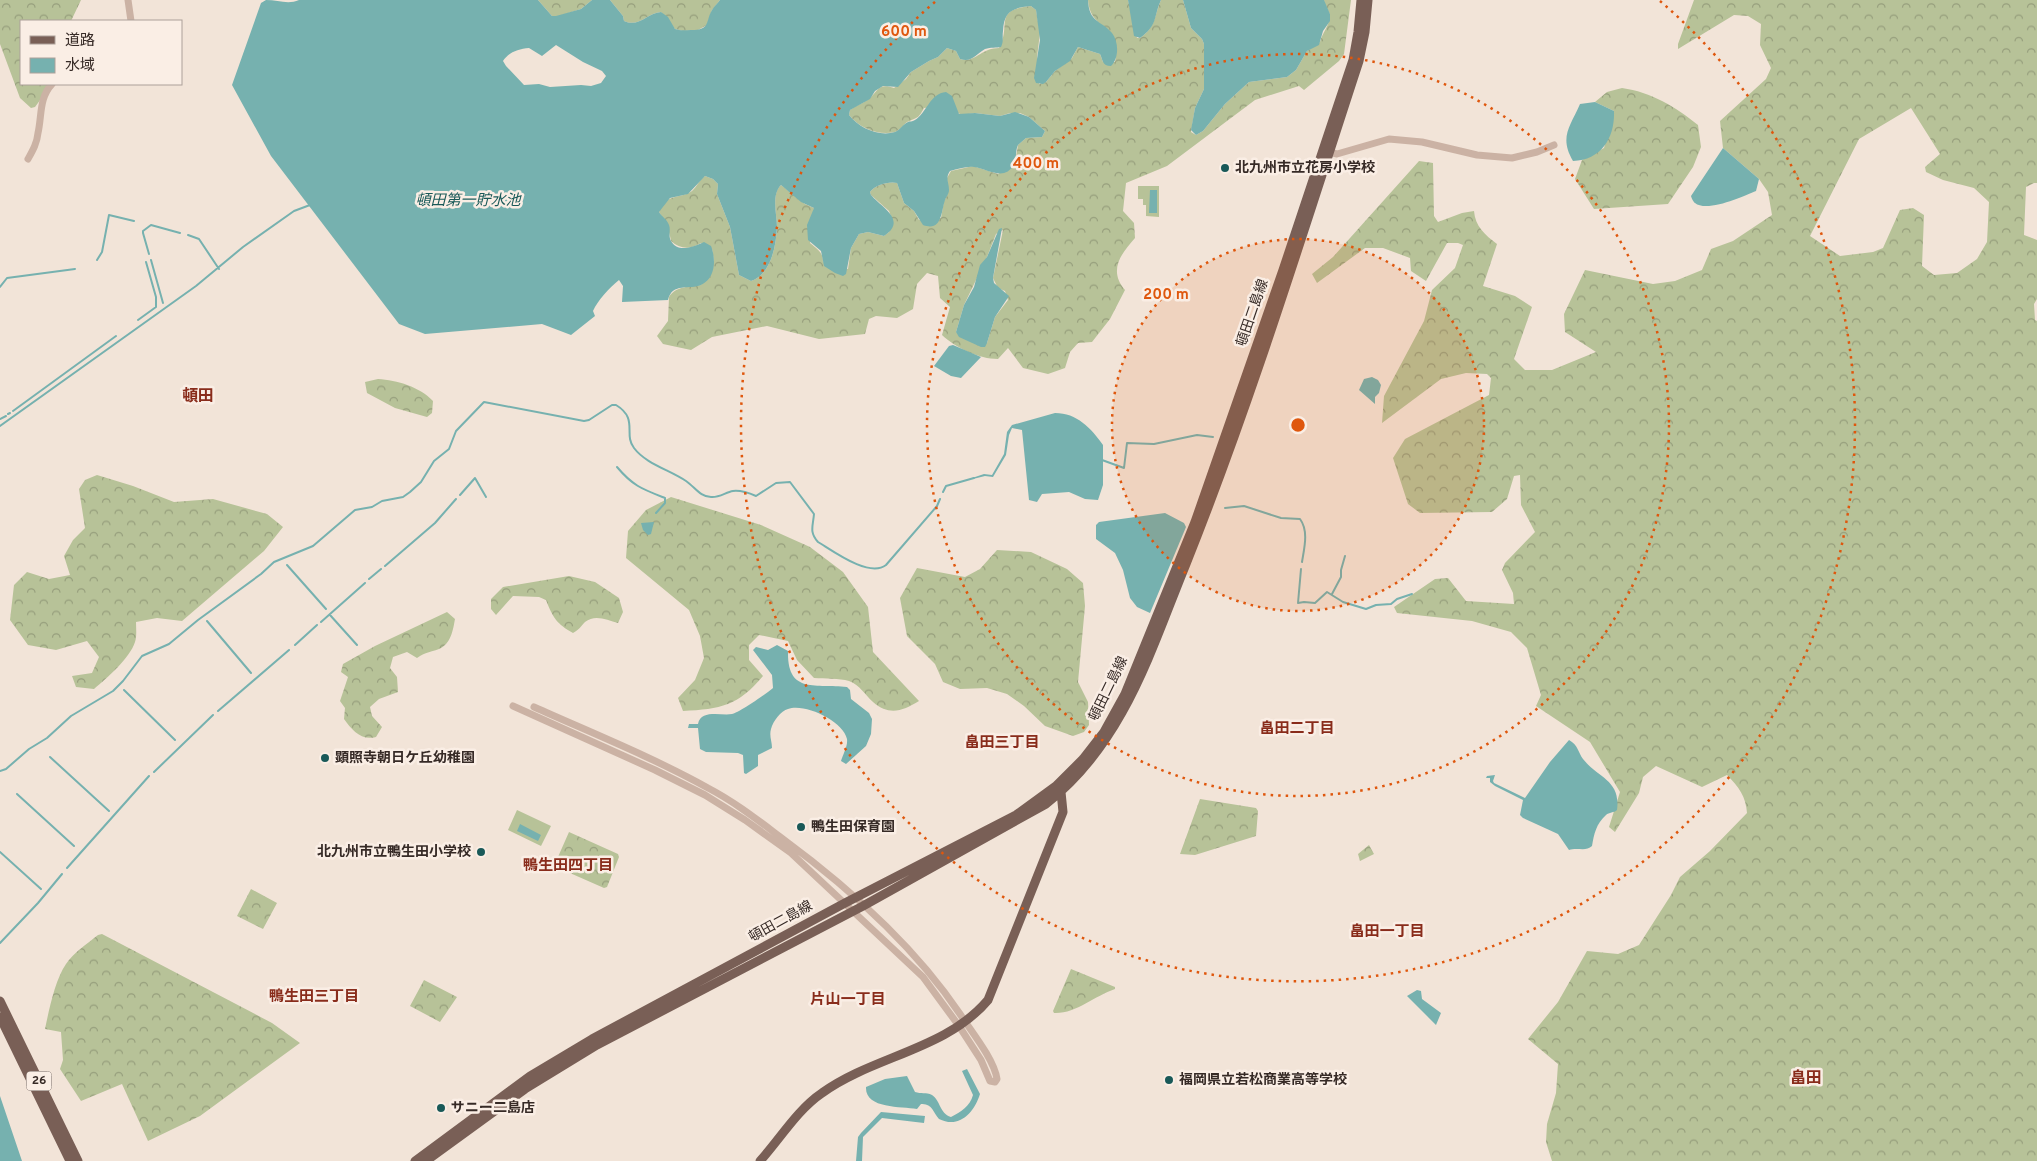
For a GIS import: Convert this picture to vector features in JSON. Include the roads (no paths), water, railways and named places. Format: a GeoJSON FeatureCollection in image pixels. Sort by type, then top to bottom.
{"type":"FeatureCollection","features":[{"type":"Feature","properties":{"kind":"main road","name":"頓田二島線"},"geometry":{"type":"LineString","coordinates":[[426,1161],[525,1089],[597,1045],[863,906],[1046,804],[1061,792],[1097,753],[1110,735],[1131,696],[1228,457],[1326,151],[1352,60],[1358,32],[1361,0]]}},
{"type":"Feature","properties":{"kind":"main road","name":"頓田二島線"},"geometry":{"type":"LineString","coordinates":[[415,1161],[501,1096],[592,1039],[845,902],[1016,814],[1056,786],[1083,759],[1104,732],[1125,694],[1195,522],[1359,61],[1365,32],[1368,0]]}},
{"type":"Feature","properties":{"kind":"main road"},"geometry":{"type":"LineString","coordinates":[[760,1161],[801,1113],[822,1092],[843,1080],[948,1033],[962,1024],[988,1000],[1063,812],[1061,792]]}},
{"type":"Feature","properties":{"kind":"main road","name":"26"},"geometry":{"type":"LineString","coordinates":[[0,1001],[78,1161]]}},
{"type":"Feature","properties":{"kind":"main road","name":"26"},"geometry":{"type":"LineString","coordinates":[[0,1018],[70,1161]]}},
{"type":"Feature","properties":{"kind":"street"},"geometry":{"type":"LineString","coordinates":[[128,0],[131,20]]}},
{"type":"Feature","properties":{"kind":"street"},"geometry":{"type":"LineString","coordinates":[[28,159],[36,144],[42,99],[47,88],[51,85]]}},
{"type":"Feature","properties":{"kind":"street"},"geometry":{"type":"LineString","coordinates":[[1326,151],[1337,154],[1389,139],[1422,142],[1477,155],[1512,158],[1537,152],[1554,145]]}},
{"type":"Feature","properties":{"kind":"street"},"geometry":{"type":"LineString","coordinates":[[513,706],[655,770],[705,796],[745,820],[790,853],[845,902],[923,977],[962,1024],[997,1075],[995,1082],[990,1081],[981,1060],[962,1024],[948,996],[909,950],[819,866],[750,814],[709,788],[610,740],[534,707]]}},
{"type":"Feature","properties":{"kind":"water","name":"頓田第一貯水池"},"geometry":{"type":"Polygon","coordinates":[[[266,0],[287,2],[299,0],[538,0],[552,16],[556,16],[581,9],[592,0],[610,0],[623,16],[624,21],[629,23],[634,23],[661,12],[668,17],[675,29],[697,30],[705,27],[712,10],[720,0],[1088,0],[1093,17],[1112,33],[1116,41],[1117,55],[1114,63],[1108,66],[1104,64],[1100,54],[1078,47],[1070,61],[1055,71],[1046,82],[1043,84],[1036,83],[1034,78],[1040,40],[1036,10],[1031,6],[1019,8],[1010,12],[1005,19],[1001,47],[985,49],[968,60],[960,59],[956,51],[947,48],[938,57],[911,72],[898,87],[883,86],[875,91],[870,99],[850,110],[849,115],[853,120],[870,130],[882,133],[895,132],[906,123],[919,117],[936,96],[946,92],[952,96],[959,114],[975,113],[1000,116],[1015,112],[1029,117],[1045,131],[1042,137],[1026,138],[1018,145],[1014,164],[1006,172],[996,173],[971,167],[950,171],[947,178],[949,193],[945,200],[940,220],[934,226],[923,225],[914,211],[904,203],[897,183],[886,183],[875,187],[870,192],[871,195],[890,214],[894,225],[884,236],[868,232],[859,234],[851,248],[846,274],[843,276],[824,266],[821,251],[808,240],[807,225],[814,208],[801,202],[781,185],[775,200],[777,227],[774,251],[768,266],[758,277],[751,281],[739,275],[730,227],[717,194],[718,184],[713,179],[705,176],[688,194],[670,198],[659,212],[670,227],[670,239],[674,245],[687,248],[704,242],[711,246],[714,268],[710,278],[701,285],[677,289],[670,294],[668,300],[622,302],[623,286],[619,280],[598,303],[593,311],[595,316],[571,335],[542,324],[425,334],[399,324],[271,156],[232,85],[261,3],[266,0]],[[556,45],[542,56],[529,48],[525,48],[511,53],[503,61],[524,85],[539,84],[550,87],[591,86],[601,83],[606,76],[602,71],[583,62],[556,45]]]}},
{"type":"Feature","properties":{"kind":"water"},"geometry":{"type":"Polygon","coordinates":[[[1128,0],[1161,0],[1150,29],[1140,38],[1134,36],[1128,0]]]}},
{"type":"Feature","properties":{"kind":"water"},"geometry":{"type":"Polygon","coordinates":[[[1183,0],[1324,0],[1330,14],[1330,21],[1323,31],[1319,45],[1307,51],[1296,70],[1287,77],[1249,82],[1225,104],[1203,131],[1196,135],[1191,130],[1195,108],[1204,89],[1204,44],[1202,39],[1191,28],[1183,0]]]}},
{"type":"Feature","properties":{"kind":"water"},"geometry":{"type":"Polygon","coordinates":[[[1595,102],[1614,111],[1612,130],[1605,145],[1599,152],[1583,160],[1573,161],[1566,138],[1570,126],[1580,104],[1595,102]]]}},
{"type":"Feature","properties":{"kind":"water"},"geometry":{"type":"Polygon","coordinates":[[[1723,148],[1759,179],[1756,191],[1726,203],[1701,206],[1695,203],[1691,196],[1723,148]]]}},
{"type":"Feature","properties":{"kind":"water"},"geometry":{"type":"Polygon","coordinates":[[[1150,190],[1157,190],[1157,213],[1149,213],[1150,190]]]}},
{"type":"Feature","properties":{"kind":"water"},"geometry":{"type":"Polygon","coordinates":[[[1002,228],[993,278],[994,283],[1009,296],[995,317],[985,347],[981,347],[959,337],[956,332],[964,305],[974,287],[980,265],[987,257],[999,229],[1002,228]]]}},
{"type":"Feature","properties":{"kind":"water"},"geometry":{"type":"Polygon","coordinates":[[[953,345],[981,357],[961,378],[951,376],[934,366],[949,346],[953,345]]]}},
{"type":"Feature","properties":{"kind":"water"},"geometry":{"type":"Polygon","coordinates":[[[1372,377],[1378,380],[1381,385],[1379,393],[1375,397],[1375,404],[1359,390],[1364,379],[1372,377]]]}},
{"type":"Feature","properties":{"kind":"water"},"geometry":{"type":"Polygon","coordinates":[[[1055,413],[1070,416],[1083,423],[1103,445],[1103,485],[1098,500],[1085,499],[1069,492],[1042,494],[1037,502],[1029,500],[1022,430],[1012,428],[1006,455],[993,477],[972,478],[984,474],[992,475],[1004,454],[1007,432],[1012,425],[1055,413]]]}},
{"type":"Feature","properties":{"kind":"water"},"geometry":{"type":"Polygon","coordinates":[[[1165,513],[1184,523],[1186,527],[1150,613],[1137,607],[1130,598],[1123,570],[1115,553],[1096,539],[1096,525],[1099,522],[1165,513]]]}},
{"type":"Feature","properties":{"kind":"water"},"geometry":{"type":"Polygon","coordinates":[[[654,522],[651,534],[648,535],[643,530],[641,523],[654,522]]]}},
{"type":"Feature","properties":{"kind":"water"},"geometry":{"type":"Polygon","coordinates":[[[777,645],[788,651],[792,675],[798,681],[814,685],[847,687],[850,690],[851,699],[869,713],[872,719],[871,734],[866,746],[846,764],[841,761],[847,742],[844,732],[831,720],[822,715],[813,711],[795,708],[788,709],[778,717],[770,732],[772,748],[758,755],[758,766],[746,774],[744,773],[743,755],[738,753],[706,752],[700,749],[698,728],[688,728],[689,724],[698,724],[703,716],[707,715],[736,713],[773,688],[772,675],[753,650],[756,647],[768,650],[777,645]]]}},
{"type":"Feature","properties":{"kind":"water"},"geometry":{"type":"Polygon","coordinates":[[[1569,740],[1576,746],[1583,759],[1612,786],[1617,800],[1617,810],[1603,818],[1595,833],[1592,846],[1587,849],[1569,850],[1558,834],[1523,818],[1520,815],[1523,800],[1495,786],[1490,782],[1490,778],[1486,778],[1487,776],[1495,775],[1494,783],[1525,798],[1550,762],[1569,740]]]}},
{"type":"Feature","properties":{"kind":"water"},"geometry":{"type":"Polygon","coordinates":[[[520,824],[541,835],[538,841],[517,831],[520,824]]]}},
{"type":"Feature","properties":{"kind":"water"},"geometry":{"type":"Polygon","coordinates":[[[1417,990],[1421,991],[1422,999],[1441,1013],[1436,1025],[1407,996],[1417,990]]]}},
{"type":"Feature","properties":{"kind":"water"},"geometry":{"type":"Polygon","coordinates":[[[967,1069],[980,1094],[970,1113],[953,1122],[939,1119],[930,1106],[925,1104],[921,1104],[917,1109],[885,1105],[877,1103],[867,1094],[866,1087],[885,1079],[907,1076],[915,1092],[932,1095],[944,1113],[951,1117],[965,1108],[973,1095],[962,1071],[967,1069]]]}},
{"type":"Feature","properties":{"kind":"water"},"geometry":{"type":"Polygon","coordinates":[[[0,1096],[22,1161],[0,1161],[0,1096]]]}},
{"type":"Feature","properties":{"kind":"water"},"geometry":{"type":"Polygon","coordinates":[[[881,1112],[925,1116],[924,1123],[882,1118],[863,1137],[862,1161],[856,1161],[858,1137],[881,1112]]]}},
{"type":"Feature","properties":{"kind":"waterway"},"geometry":{"type":"LineString","coordinates":[[0,426],[196,286],[243,247],[294,211],[310,205]]}},
{"type":"Feature","properties":{"kind":"waterway"},"geometry":{"type":"LineString","coordinates":[[97,260],[102,252],[109,215],[134,221]]}},
{"type":"Feature","properties":{"kind":"waterway"},"geometry":{"type":"LineString","coordinates":[[149,254],[143,231],[151,225],[180,233]]}},
{"type":"Feature","properties":{"kind":"waterway"},"geometry":{"type":"LineString","coordinates":[[188,235],[199,239],[219,269]]}},
{"type":"Feature","properties":{"kind":"waterway"},"geometry":{"type":"LineString","coordinates":[[151,260],[163,303]]}},
{"type":"Feature","properties":{"kind":"waterway"},"geometry":{"type":"LineString","coordinates":[[138,320],[156,307],[156,297],[146,262]]}},
{"type":"Feature","properties":{"kind":"waterway"},"geometry":{"type":"LineString","coordinates":[[0,287],[7,278],[75,269]]}},
{"type":"Feature","properties":{"kind":"waterway"},"geometry":{"type":"LineString","coordinates":[[13,411],[116,336]]}},
{"type":"Feature","properties":{"kind":"waterway"},"geometry":{"type":"LineString","coordinates":[[0,771],[6,769],[29,749],[47,738],[71,716],[113,691],[142,656],[169,644],[274,562],[313,546],[355,510],[372,507],[382,501],[403,497],[410,492],[421,482],[434,461],[449,449],[456,431],[484,402],[584,421],[589,420],[612,405],[616,405],[627,416],[631,443],[639,454],[680,477],[707,497],[717,497],[736,491],[756,496],[776,483],[790,482],[814,514],[812,525],[818,542],[851,562],[870,568],[879,568],[886,565],[937,506],[940,499]]}},
{"type":"Feature","properties":{"kind":"waterway"},"geometry":{"type":"LineString","coordinates":[[0,419],[6,416]]}},
{"type":"Feature","properties":{"kind":"waterway"},"geometry":{"type":"LineString","coordinates":[[1102,460],[1124,468],[1127,443],[1154,444],[1197,435],[1213,437]]}},
{"type":"Feature","properties":{"kind":"waterway"},"geometry":{"type":"LineString","coordinates":[[617,467],[628,479],[638,486],[665,498],[665,503],[656,513]]}},
{"type":"Feature","properties":{"kind":"waterway"},"geometry":{"type":"LineString","coordinates":[[460,495],[475,478],[486,497]]}},
{"type":"Feature","properties":{"kind":"waterway"},"geometry":{"type":"LineString","coordinates":[[943,492],[946,486],[974,478]]}},
{"type":"Feature","properties":{"kind":"waterway"},"geometry":{"type":"LineString","coordinates":[[385,566],[435,523],[456,499]]}},
{"type":"Feature","properties":{"kind":"waterway"},"geometry":{"type":"LineString","coordinates":[[1225,508],[1244,506],[1281,518],[1300,519],[1305,534],[1302,562]]}},
{"type":"Feature","properties":{"kind":"waterway"},"geometry":{"type":"LineString","coordinates":[[1332,594],[1341,577],[1345,556]]}},
{"type":"Feature","properties":{"kind":"waterway"},"geometry":{"type":"LineString","coordinates":[[287,565],[326,609]]}},
{"type":"Feature","properties":{"kind":"waterway"},"geometry":{"type":"LineString","coordinates":[[369,579],[381,569]]}},
{"type":"Feature","properties":{"kind":"waterway"},"geometry":{"type":"LineString","coordinates":[[1301,569],[1298,603],[1315,603],[1327,592],[1343,602],[1366,609],[1376,605],[1391,604],[1397,599],[1412,594]]}},
{"type":"Feature","properties":{"kind":"waterway"},"geometry":{"type":"LineString","coordinates":[[321,622],[365,583]]}},
{"type":"Feature","properties":{"kind":"waterway"},"geometry":{"type":"LineString","coordinates":[[330,615],[357,645]]}},
{"type":"Feature","properties":{"kind":"waterway"},"geometry":{"type":"LineString","coordinates":[[207,621],[251,673]]}},
{"type":"Feature","properties":{"kind":"waterway"},"geometry":{"type":"LineString","coordinates":[[295,645],[317,625]]}},
{"type":"Feature","properties":{"kind":"waterway"},"geometry":{"type":"LineString","coordinates":[[218,711],[289,650]]}},
{"type":"Feature","properties":{"kind":"waterway"},"geometry":{"type":"LineString","coordinates":[[124,690],[175,740]]}},
{"type":"Feature","properties":{"kind":"waterway"},"geometry":{"type":"LineString","coordinates":[[154,772],[213,715]]}},
{"type":"Feature","properties":{"kind":"waterway"},"geometry":{"type":"LineString","coordinates":[[50,757],[109,811]]}},
{"type":"Feature","properties":{"kind":"waterway"},"geometry":{"type":"LineString","coordinates":[[67,868],[149,776]]}},
{"type":"Feature","properties":{"kind":"waterway"},"geometry":{"type":"LineString","coordinates":[[17,794],[74,846]]}},
{"type":"Feature","properties":{"kind":"waterway"},"geometry":{"type":"LineString","coordinates":[[0,852],[41,889]]}},
{"type":"Feature","properties":{"kind":"waterway"},"geometry":{"type":"LineString","coordinates":[[0,943],[38,903],[62,874]]}},
{"type":"Feature","properties":{"kind":"place","name":"北九州市立花房小学校"},"geometry":{"type":"Point","coordinates":[1225,168]}},
{"type":"Feature","properties":{"kind":"place","name":"顕照寺朝日ケ丘幼稚園"},"geometry":{"type":"Point","coordinates":[325,758]}},
{"type":"Feature","properties":{"kind":"place","name":"鴨生田保育園"},"geometry":{"type":"Point","coordinates":[801,827]}},
{"type":"Feature","properties":{"kind":"place","name":"北九州市立鴨生田小学校"},"geometry":{"type":"Point","coordinates":[481,852]}},
{"type":"Feature","properties":{"kind":"place","name":"福岡県立若松商業高等学校"},"geometry":{"type":"Point","coordinates":[1169,1080]}},
{"type":"Feature","properties":{"kind":"place","name":"サニー二島店"},"geometry":{"type":"Point","coordinates":[441,1108]}},
{"type":"Feature","properties":{"kind":"district","name":"頓田"},"geometry":{"type":"Point","coordinates":[198,397]}},
{"type":"Feature","properties":{"kind":"district","name":"畠田二丁目"},"geometry":{"type":"Point","coordinates":[1297,729]}},
{"type":"Feature","properties":{"kind":"district","name":"畠田三丁目"},"geometry":{"type":"Point","coordinates":[1002,743]}},
{"type":"Feature","properties":{"kind":"district","name":"鴨生田四丁目"},"geometry":{"type":"Point","coordinates":[568,866]}},
{"type":"Feature","properties":{"kind":"district","name":"畠田一丁目"},"geometry":{"type":"Point","coordinates":[1387,932]}},
{"type":"Feature","properties":{"kind":"district","name":"鴨生田三丁目"},"geometry":{"type":"Point","coordinates":[314,997]}},
{"type":"Feature","properties":{"kind":"district","name":"片山一丁目"},"geometry":{"type":"Point","coordinates":[848,1000]}},
{"type":"Feature","properties":{"kind":"district","name":"畠田"},"geometry":{"type":"Point","coordinates":[1806,1079]}}]}
